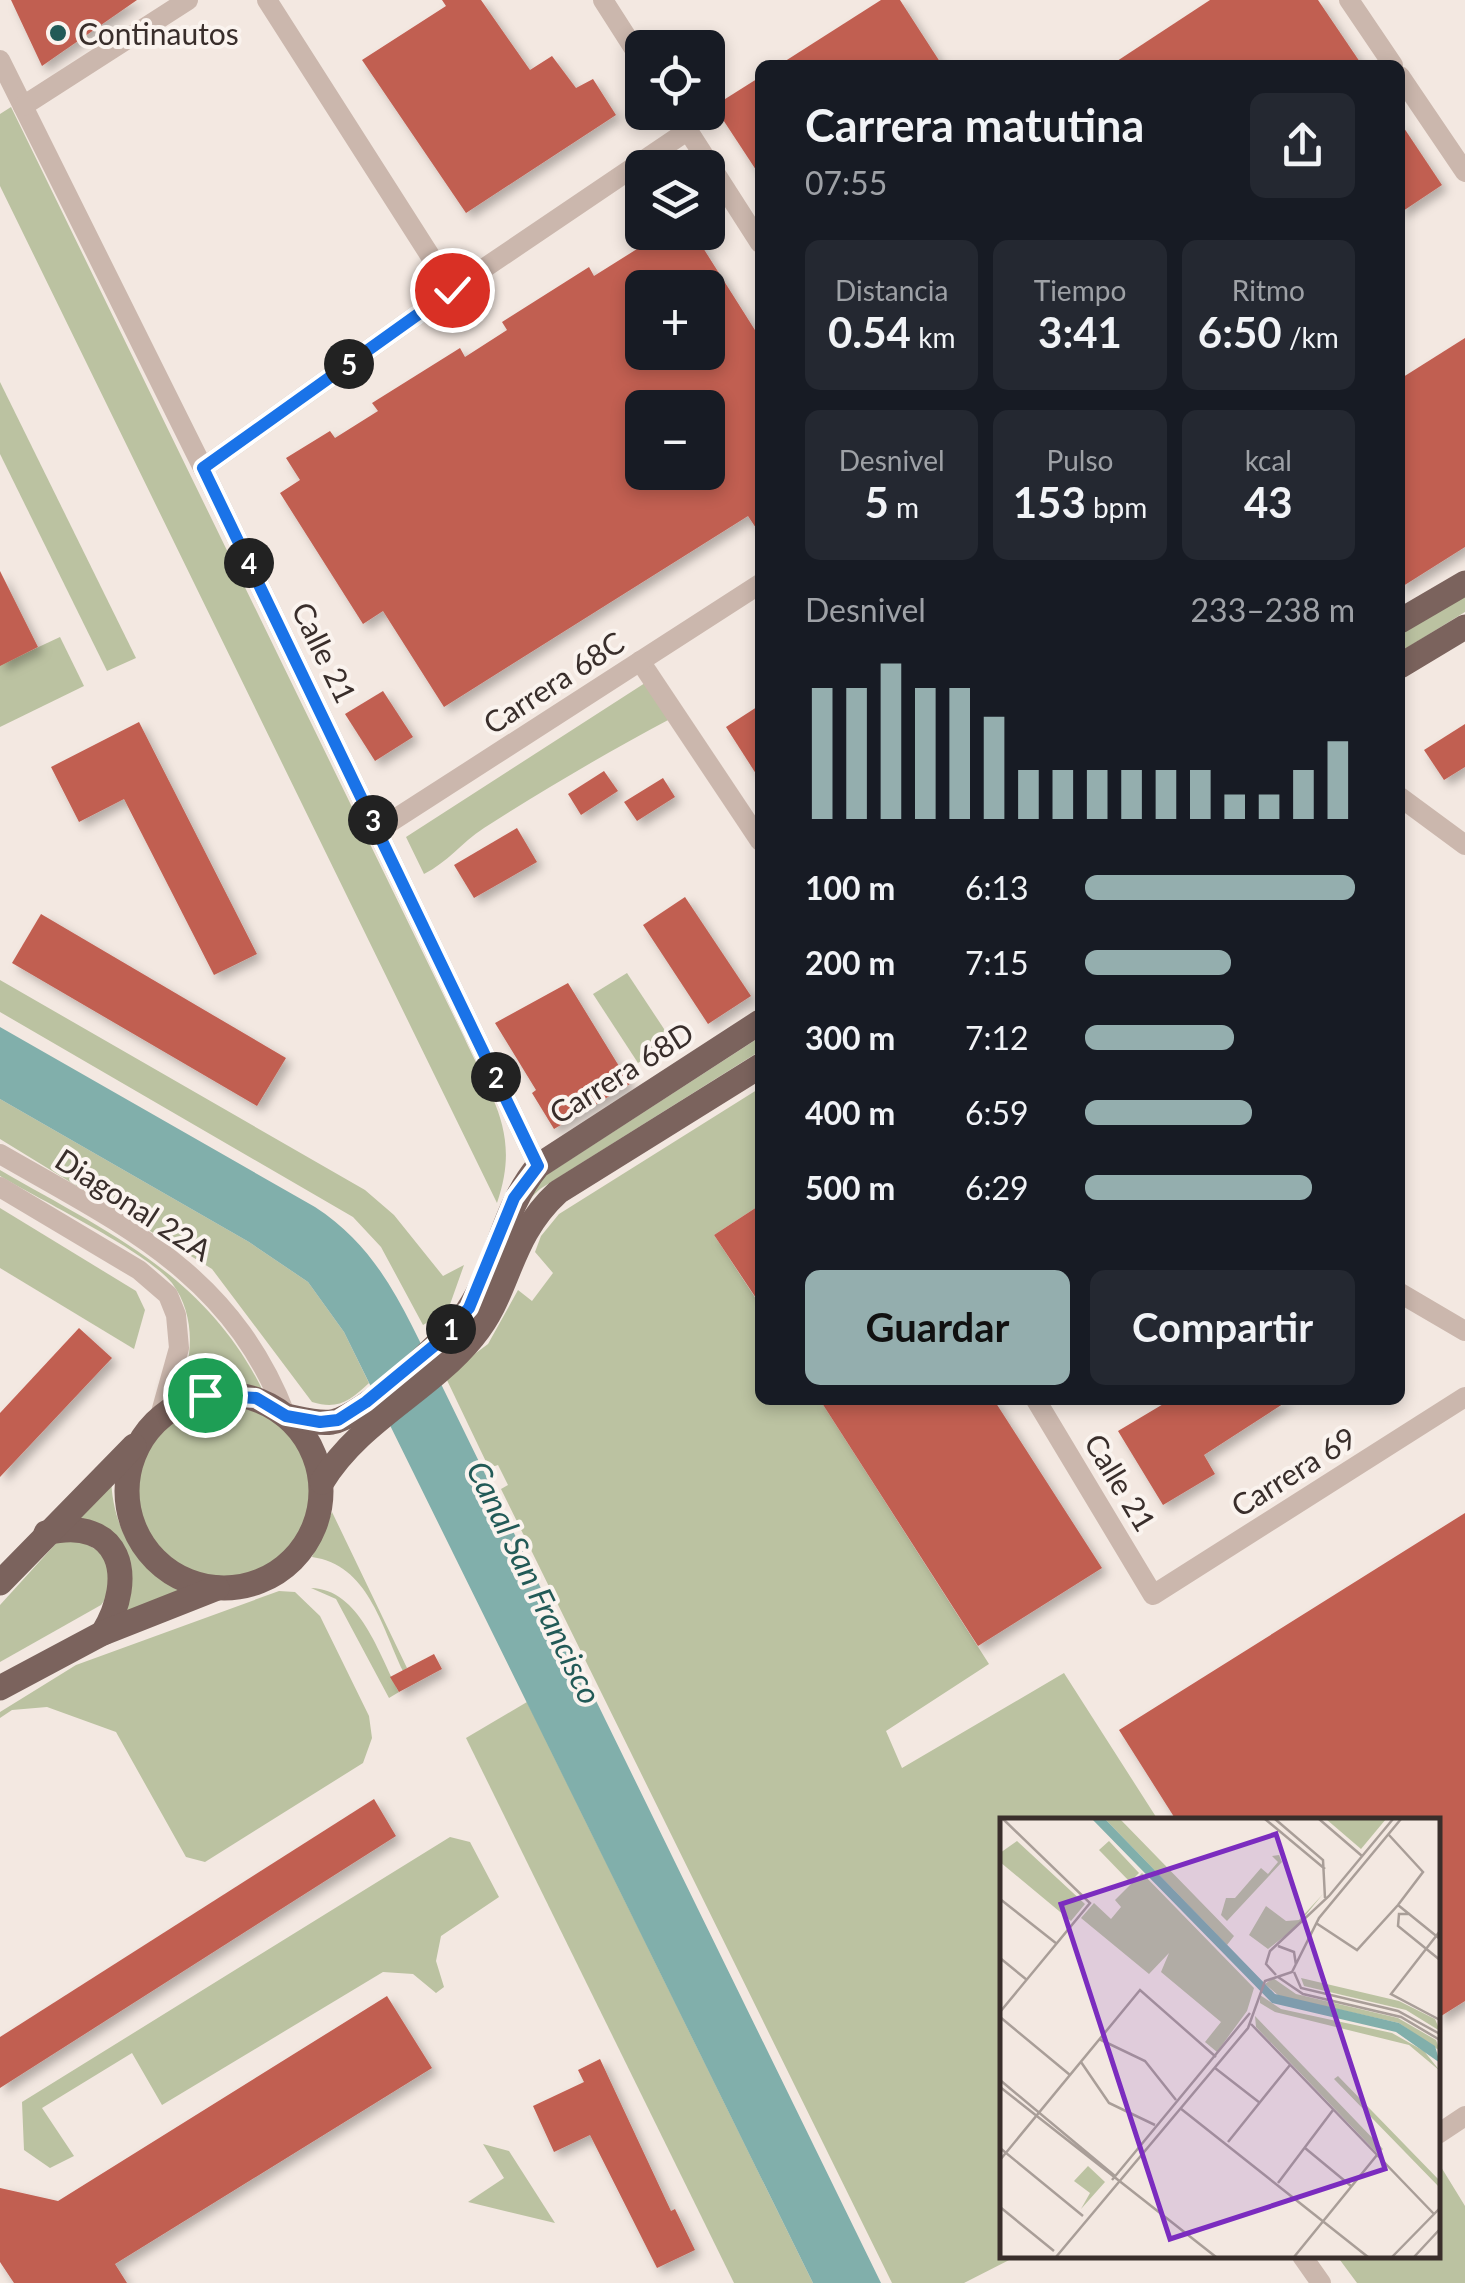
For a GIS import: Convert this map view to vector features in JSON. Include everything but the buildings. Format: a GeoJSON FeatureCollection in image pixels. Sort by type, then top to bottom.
{"type":"FeatureCollection","features":[{"type":"Feature","properties":{"kind":"main road"},"geometry":{"type":"LineString","coordinates":[[1405,618],[1465,584]]}},
{"type":"Feature","properties":{"kind":"main road"},"geometry":{"type":"LineString","coordinates":[[1405,663],[1465,627]]}},
{"type":"Feature","properties":{"kind":"main road","name":"Carrera 68D"},"geometry":{"type":"LineString","coordinates":[[441,1354],[469,1308],[514,1198],[538,1166],[755,1025]]}},
{"type":"Feature","properties":{"kind":"main road","name":"Carrera 68D"},"geometry":{"type":"LineString","coordinates":[[322,1482],[372,1410],[484,1322],[536,1212],[558,1192],[755,1069]]}},
{"type":"Feature","properties":{"kind":"main road"},"geometry":{"type":"LineString","coordinates":[[0,1584],[160,1416],[205,1395],[256,1398],[286,1416],[310,1446],[322,1482],[317,1522],[298,1556],[262,1580],[218,1588],[103,1633],[0,1688]]}},
{"type":"Feature","properties":{"kind":"main road","name":"Carrera 68D"},"geometry":{"type":"LineString","coordinates":[[286,1416],[330,1422],[372,1410]]}},
{"type":"Feature","properties":{"kind":"main road"},"geometry":{"type":"LineString","coordinates":[[140,1438],[130,1463],[126,1492],[130,1521],[144,1548],[163,1567],[189,1582],[218,1588]]}},
{"type":"Feature","properties":{"kind":"main road"},"geometry":{"type":"LineString","coordinates":[[46,1533],[82,1531],[111,1550],[124,1584],[121,1601],[103,1633]]}},
{"type":"Feature","properties":{"kind":"street"},"geometry":{"type":"LineString","coordinates":[[23,106],[188,0]]}},
{"type":"Feature","properties":{"kind":"street"},"geometry":{"type":"LineString","coordinates":[[267,0],[452,290]]}},
{"type":"Feature","properties":{"kind":"street"},"geometry":{"type":"LineString","coordinates":[[603,0],[625,34]]}},
{"type":"Feature","properties":{"kind":"street"},"geometry":{"type":"LineString","coordinates":[[1349,0],[1390,60]]}},
{"type":"Feature","properties":{"kind":"street","name":"Calle 21"},"geometry":{"type":"LineString","coordinates":[[0,60],[203,468],[538,1166]]}},
{"type":"Feature","properties":{"kind":"street"},"geometry":{"type":"LineString","coordinates":[[1405,83],[1465,172]]}},
{"type":"Feature","properties":{"kind":"street"},"geometry":{"type":"LineString","coordinates":[[203,468],[670,130]]}},
{"type":"Feature","properties":{"kind":"street"},"geometry":{"type":"LineString","coordinates":[[686,130],[755,236]]}},
{"type":"Feature","properties":{"kind":"street","name":"Carrera 68C"},"geometry":{"type":"LineString","coordinates":[[378,830],[755,587]]}},
{"type":"Feature","properties":{"kind":"street"},"geometry":{"type":"LineString","coordinates":[[640,661],[755,834]]}},
{"type":"Feature","properties":{"kind":"street"},"geometry":{"type":"LineString","coordinates":[[1405,800],[1465,845]]}},
{"type":"Feature","properties":{"kind":"street","name":"Diagonal 22A"},"geometry":{"type":"LineString","coordinates":[[0,1154],[105,1214],[196,1278],[239,1324],[257,1351],[286,1416]]}},
{"type":"Feature","properties":{"kind":"street","name":"Diagonal 22A"},"geometry":{"type":"LineString","coordinates":[[0,1187],[139,1270],[168,1295],[176,1315],[179,1348],[160,1416]]}},
{"type":"Feature","properties":{"kind":"street"},"geometry":{"type":"LineString","coordinates":[[1405,1296],[1465,1332]]}},
{"type":"Feature","properties":{"kind":"street","name":"Carrera 69"},"geometry":{"type":"LineString","coordinates":[[1154,1595],[1465,1397]]}},
{"type":"Feature","properties":{"kind":"street","name":"Calle 21"},"geometry":{"type":"LineString","coordinates":[[1039,1405],[1154,1595]]}},
{"type":"Feature","properties":{"kind":"street"},"geometry":{"type":"LineString","coordinates":[[1440,2133],[1465,2116]]}},
{"type":"Feature","properties":{"kind":"street"},"geometry":{"type":"LineString","coordinates":[[1303,2258],[1320,2283]]}},
{"type":"Feature","properties":{"kind":"green space"},"geometry":{"type":"Polygon","coordinates":[[[11,107],[493,1099],[506,1157],[497,1203],[0,186],[0,114],[11,107]]]}},
{"type":"Feature","properties":{"kind":"green space"},"geometry":{"type":"Polygon","coordinates":[[[0,382],[136,658],[107,671],[0,454],[0,382]]]}},
{"type":"Feature","properties":{"kind":"green space"},"geometry":{"type":"Polygon","coordinates":[[[1465,595],[1465,612],[1405,649],[1405,630],[1465,595]]]}},
{"type":"Feature","properties":{"kind":"green space"},"geometry":{"type":"Polygon","coordinates":[[[60,637],[84,686],[0,727],[0,665],[60,637]]]}},
{"type":"Feature","properties":{"kind":"green space"},"geometry":{"type":"Polygon","coordinates":[[[645,683],[670,719],[507,814],[424,874],[406,837],[645,683]]]}},
{"type":"Feature","properties":{"kind":"green space"},"geometry":{"type":"Polygon","coordinates":[[[627,973],[672,1041],[638,1063],[593,994],[627,973]]]}},
{"type":"Feature","properties":{"kind":"green space"},"geometry":{"type":"Polygon","coordinates":[[[0,980],[365,1190],[394,1215],[443,1276],[464,1265],[448,1310],[423,1325],[381,1247],[353,1217],[0,1012],[0,980]]]}},
{"type":"Feature","properties":{"kind":"green space"},"geometry":{"type":"Polygon","coordinates":[[[755,1040],[755,1054],[540,1189],[519,1209],[531,1185],[755,1040]]]}},
{"type":"Feature","properties":{"kind":"green space"},"geometry":{"type":"Polygon","coordinates":[[[755,1091],[755,1208],[714,1235],[755,1297],[755,1405],[823,1405],[989,1664],[886,1731],[902,1768],[1064,1673],[1157,1818],[1000,1818],[1000,2258],[1013,2258],[964,2283],[892,2283],[501,1489],[508,1485],[498,1465],[489,1468],[445,1376],[488,1344],[518,1290],[532,1301],[553,1273],[535,1252],[541,1236],[559,1214],[755,1091]]]}},
{"type":"Feature","properties":{"kind":"green space"},"geometry":{"type":"Polygon","coordinates":[[[0,1099],[249,1242],[308,1282],[344,1332],[369,1383],[343,1402],[312,1402],[212,1269],[0,1139],[0,1099]]]}},
{"type":"Feature","properties":{"kind":"green space"},"geometry":{"type":"Polygon","coordinates":[[[0,1170],[116,1237],[184,1287],[241,1352],[264,1393],[204,1383],[177,1394],[187,1367],[190,1338],[185,1309],[172,1283],[117,1241],[0,1176],[0,1170]]]}},
{"type":"Feature","properties":{"kind":"green space"},"geometry":{"type":"Polygon","coordinates":[[[0,1208],[136,1291],[145,1310],[134,1349],[0,1268],[0,1208]]]}},
{"type":"Feature","properties":{"kind":"green space"},"geometry":{"type":"Polygon","coordinates":[[[224,1405],[257,1412],[285,1430],[303,1458],[310,1491],[303,1524],[285,1552],[257,1570],[224,1577],[191,1570],[163,1552],[145,1524],[138,1491],[145,1458],[163,1430],[191,1412],[224,1405]]]}},
{"type":"Feature","properties":{"kind":"green space"},"geometry":{"type":"Polygon","coordinates":[[[111,1476],[116,1512],[129,1543],[151,1569],[181,1591],[124,1612],[131,1566],[124,1547],[67,1525],[111,1476]]]}},
{"type":"Feature","properties":{"kind":"green space"},"geometry":{"type":"Polygon","coordinates":[[[332,1512],[407,1668],[403,1671],[360,1584],[331,1562],[312,1557],[332,1512]]]}},
{"type":"Feature","properties":{"kind":"green space"},"geometry":{"type":"Polygon","coordinates":[[[77,1538],[111,1559],[109,1594],[101,1605],[0,1662],[0,1605],[60,1539],[77,1538]]]}},
{"type":"Feature","properties":{"kind":"green space"},"geometry":{"type":"Polygon","coordinates":[[[311,1588],[343,1599],[355,1612],[399,1692],[389,1698],[336,1599],[311,1588]]]}},
{"type":"Feature","properties":{"kind":"green space"},"geometry":{"type":"Polygon","coordinates":[[[279,1591],[295,1592],[320,1616],[369,1716],[372,1738],[363,1763],[205,1862],[186,1857],[116,1732],[47,1707],[12,1710],[0,1718],[0,1712],[76,1665],[279,1591]]]}},
{"type":"Feature","properties":{"kind":"green space"},"geometry":{"type":"Polygon","coordinates":[[[527,1702],[813,2283],[734,2283],[466,1738],[527,1702]]]}},
{"type":"Feature","properties":{"kind":"green space"},"geometry":{"type":"Polygon","coordinates":[[[450,1837],[470,1842],[499,1897],[441,1936],[436,1961],[444,1987],[436,1993],[413,1974],[383,1972],[162,2105],[132,2053],[42,2108],[74,2156],[50,2168],[24,2150],[22,2102],[450,1837]]]}},
{"type":"Feature","properties":{"kind":"green space"},"geometry":{"type":"Polygon","coordinates":[[[483,2144],[509,2151],[555,2223],[468,2202],[504,2178],[483,2144]]]}},
{"type":"Feature","properties":{"kind":"green space"},"geometry":{"type":"Polygon","coordinates":[[[1440,2165],[1465,2206],[1465,2283],[1357,2283],[1338,2258],[1440,2258],[1440,2165]]]}},
{"type":"Feature","properties":{"kind":"water","name":"Canal San Francisco"},"geometry":{"type":"Polygon","coordinates":[[[0,1027],[315,1207],[339,1224],[376,1265],[404,1310],[442,1386],[881,2283],[813,2283],[344,1332],[308,1282],[249,1242],[0,1099],[0,1027]]]}},
{"type":"Feature","properties":{"kind":"place","name":"Continautos"},"geometry":{"type":"Point","coordinates":[58,33]}},
{"type":"Feature","properties":{"kind":"route"},"geometry":{"type":"LineString","coordinates":[[205,1395],[256,1398],[286,1416],[320,1422],[338,1420],[366,1402],[435,1345],[469,1308],[514,1198],[538,1166],[203,468],[452,290]]}}]}
